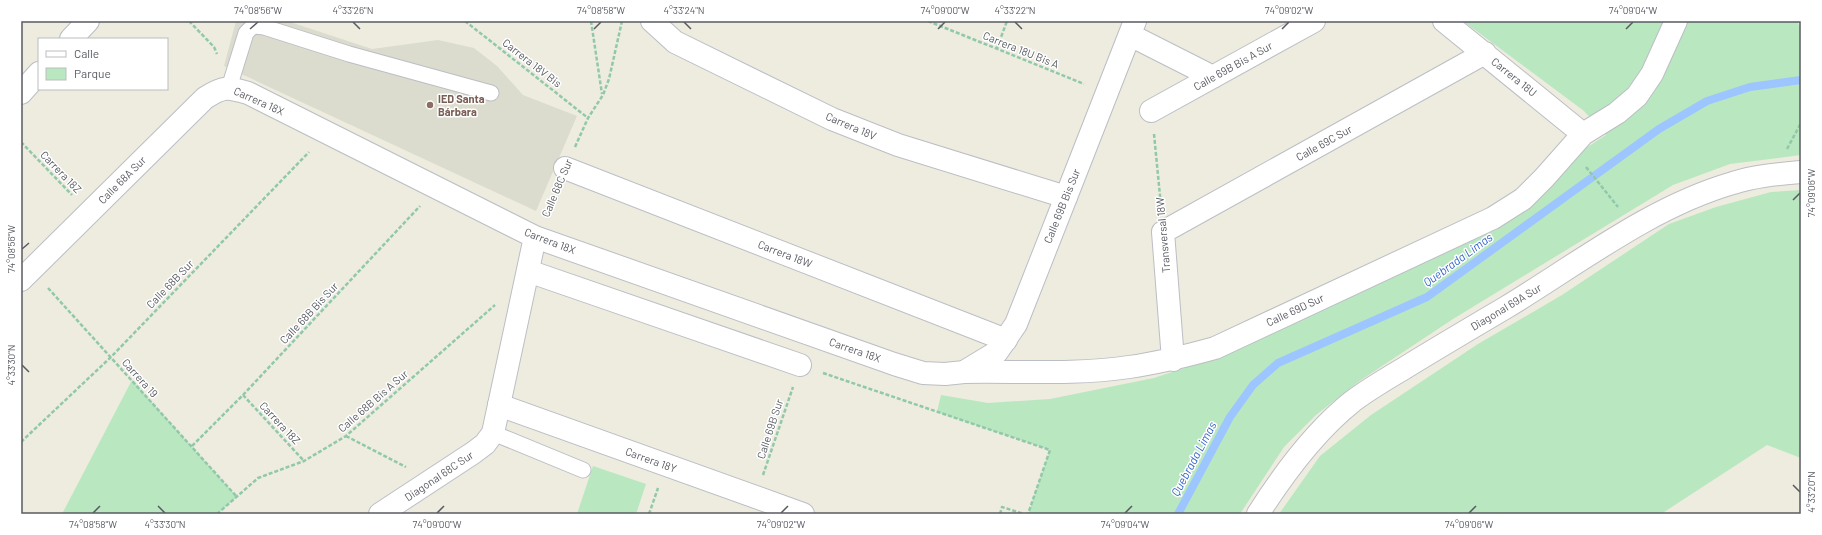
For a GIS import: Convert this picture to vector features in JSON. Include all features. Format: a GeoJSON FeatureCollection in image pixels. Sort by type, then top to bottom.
{"type":"FeatureCollection","features":[{"type":"Feature","properties":{"kind":"street"},"geometry":{"type":"LineString","coordinates":[[72,38],[88,21]]}},
{"type":"Feature","properties":{"kind":"street","name":"Carrera 18V"},"geometry":{"type":"LineString","coordinates":[[652,21],[675,42],[832,119],[898,145],[1066,198]]}},
{"type":"Feature","properties":{"kind":"street","name":"Calle 69B Bis A Sur"},"geometry":{"type":"LineString","coordinates":[[1151,111],[1314,21]]}},
{"type":"Feature","properties":{"kind":"street","name":"Carrera 18U"},"geometry":{"type":"LineString","coordinates":[[1444,21],[1583,134]]}},
{"type":"Feature","properties":{"kind":"street","name":"Calle 69D Sur"},"geometry":{"type":"LineString","coordinates":[[964,372],[1128,368],[1173,360],[1215,348],[1493,218],[1523,199],[1583,134],[1617,113],[1637,96],[1652,74],[1676,21]]}},
{"type":"Feature","properties":{"kind":"street"},"geometry":{"type":"LineString","coordinates":[[1133,28],[1212,77]]}},
{"type":"Feature","properties":{"kind":"street","name":"Calle 69B Bis Sur"},"geometry":{"type":"LineString","coordinates":[[964,372],[997,352],[1016,324],[1133,28]]}},
{"type":"Feature","properties":{"kind":"street","name":"Calle 69C Sur"},"geometry":{"type":"LineString","coordinates":[[1163,232],[1485,53]]}},
{"type":"Feature","properties":{"kind":"street"},"geometry":{"type":"LineString","coordinates":[[21,92],[38,74]]}},
{"type":"Feature","properties":{"kind":"street","name":"Carrera 18X"},"geometry":{"type":"LineString","coordinates":[[229,88],[248,93],[535,237],[894,364],[923,373],[945,374],[964,372]]}},
{"type":"Feature","properties":{"kind":"street","name":"Calle 68A Sur"},"geometry":{"type":"LineString","coordinates":[[26,275],[205,98],[216,91],[229,88]]}},
{"type":"Feature","properties":{"kind":"street","name":"Carrera 18W"},"geometry":{"type":"LineString","coordinates":[[565,168],[1006,340]]}},
{"type":"Feature","properties":{"kind":"street","name":"Diagonal 69A Sur"},"geometry":{"type":"LineString","coordinates":[[1258,514],[1282,479],[1310,444],[1332,420],[1353,401],[1374,386],[1634,228],[1668,210],[1702,193],[1734,182],[1801,172]]}},
{"type":"Feature","properties":{"kind":"street","name":"Transversal 18W"},"geometry":{"type":"LineString","coordinates":[[1163,232],[1173,360]]}},
{"type":"Feature","properties":{"kind":"street"},"geometry":{"type":"LineString","coordinates":[[493,433],[535,237]]}},
{"type":"Feature","properties":{"kind":"street"},"geometry":{"type":"LineString","coordinates":[[528,271],[800,365]]}},
{"type":"Feature","properties":{"kind":"street","name":"Carrera 18Y"},"geometry":{"type":"LineString","coordinates":[[499,405],[803,514]]}},
{"type":"Feature","properties":{"kind":"street","name":"Diagonal 68C Sur"},"geometry":{"type":"LineString","coordinates":[[380,514],[433,481],[485,444],[493,433]]}},
{"type":"Feature","properties":{"kind":"lane"},"geometry":{"type":"LineString","coordinates":[[229,88],[246,33],[253,26],[264,27],[349,54],[491,93]]}},
{"type":"Feature","properties":{"kind":"lane"},"geometry":{"type":"LineString","coordinates":[[493,433],[583,470]]}},
{"type":"Feature","properties":{"kind":"path","name":"Carrera 18X"},"geometry":{"type":"LineString","coordinates":[[189,21],[214,47],[229,88]]}},
{"type":"Feature","properties":{"kind":"path","name":"Carrera 18V Bis"},"geometry":{"type":"LineString","coordinates":[[465,21],[588,118]]}},
{"type":"Feature","properties":{"kind":"path"},"geometry":{"type":"LineString","coordinates":[[591,21],[603,95]]}},
{"type":"Feature","properties":{"kind":"path","name":"Calle 68C Sur"},"geometry":{"type":"LineString","coordinates":[[535,237],[588,118],[603,95],[609,79],[622,21]]}},
{"type":"Feature","properties":{"kind":"path","name":"Carrera 18U Bis A"},"geometry":{"type":"LineString","coordinates":[[928,21],[1107,94]]}},
{"type":"Feature","properties":{"kind":"path"},"geometry":{"type":"LineString","coordinates":[[996,48],[1007,21]]}},
{"type":"Feature","properties":{"kind":"path","name":"Transversal 18W"},"geometry":{"type":"LineString","coordinates":[[1151,111],[1163,232]]}},
{"type":"Feature","properties":{"kind":"path","name":"Calle 68B Sur"},"geometry":{"type":"LineString","coordinates":[[21,442],[111,357],[327,133]]}},
{"type":"Feature","properties":{"kind":"path","name":"Carrera 18Z"},"geometry":{"type":"LineString","coordinates":[[21,142],[89,213]]}},
{"type":"Feature","properties":{"kind":"path"},"geometry":{"type":"LineString","coordinates":[[1582,162],[1604,190]]}},
{"type":"Feature","properties":{"kind":"path","name":"Calle 68B Bis Sur"},"geometry":{"type":"LineString","coordinates":[[192,446],[243,395],[437,188]]}},
{"type":"Feature","properties":{"kind":"path","name":"Carrera 19"},"geometry":{"type":"LineString","coordinates":[[26,275],[111,357],[238,497]]}},
{"type":"Feature","properties":{"kind":"path","name":"Calle 68B Bis A Sur"},"geometry":{"type":"LineString","coordinates":[[217,514],[258,478],[304,461],[346,436],[497,304]]}},
{"type":"Feature","properties":{"kind":"path"},"geometry":{"type":"LineString","coordinates":[[800,365],[1050,450],[1028,514]]}},
{"type":"Feature","properties":{"kind":"path","name":"Calle 69B Sur"},"geometry":{"type":"LineString","coordinates":[[756,497],[800,365]]}},
{"type":"Feature","properties":{"kind":"path","name":"Carrera 18Z"},"geometry":{"type":"LineString","coordinates":[[243,395],[304,461]]}},
{"type":"Feature","properties":{"kind":"path"},"geometry":{"type":"LineString","coordinates":[[346,436],[433,481]]}},
{"type":"Feature","properties":{"kind":"path"},"geometry":{"type":"LineString","coordinates":[[1000,514],[1002,506],[1024,514]]}},
{"type":"Feature","properties":{"kind":"shaded area","name":"IED Santa Bárbara"},"geometry":{"type":"Polygon","coordinates":[[[236,21],[287,21],[372,49],[438,40],[474,48],[497,66],[523,95],[577,116],[536,211],[224,66],[236,21]]]}},
{"type":"Feature","properties":{"kind":"green space"},"geometry":{"type":"Polygon","coordinates":[[[1463,21],[1797,21],[1801,29],[1801,155],[1730,164],[1673,185],[1453,319],[1361,380],[1316,415],[1284,447],[1240,514],[1028,514],[1050,450],[937,412],[941,395],[988,403],[1050,399],[1154,378],[1217,357],[1513,195],[1606,135],[1584,111],[1463,21]]]}},
{"type":"Feature","properties":{"kind":"green space"},"geometry":{"type":"Polygon","coordinates":[[[1801,190],[1801,458],[1767,445],[1661,514],[1279,514],[1320,456],[1371,415],[1478,344],[1562,295],[1669,224],[1716,207],[1771,192],[1801,190]]]}},
{"type":"Feature","properties":{"kind":"green space"},"geometry":{"type":"Polygon","coordinates":[[[132,380],[237,497],[217,514],[62,514],[132,380]]]}},
{"type":"Feature","properties":{"kind":"green space"},"geometry":{"type":"Polygon","coordinates":[[[593,466],[646,484],[636,514],[577,514],[593,466]]]}},
{"type":"Feature","properties":{"kind":"waterway","name":"Quebrada Limas"},"geometry":{"type":"LineString","coordinates":[[1178,514],[1230,417],[1253,385],[1278,363],[1427,297],[1659,129],[1707,101],[1750,87],[1801,80]]}},
{"type":"Feature","properties":{"kind":"place","name":"IED Santa Bárbara"},"geometry":{"type":"Point","coordinates":[430,105]}}]}
